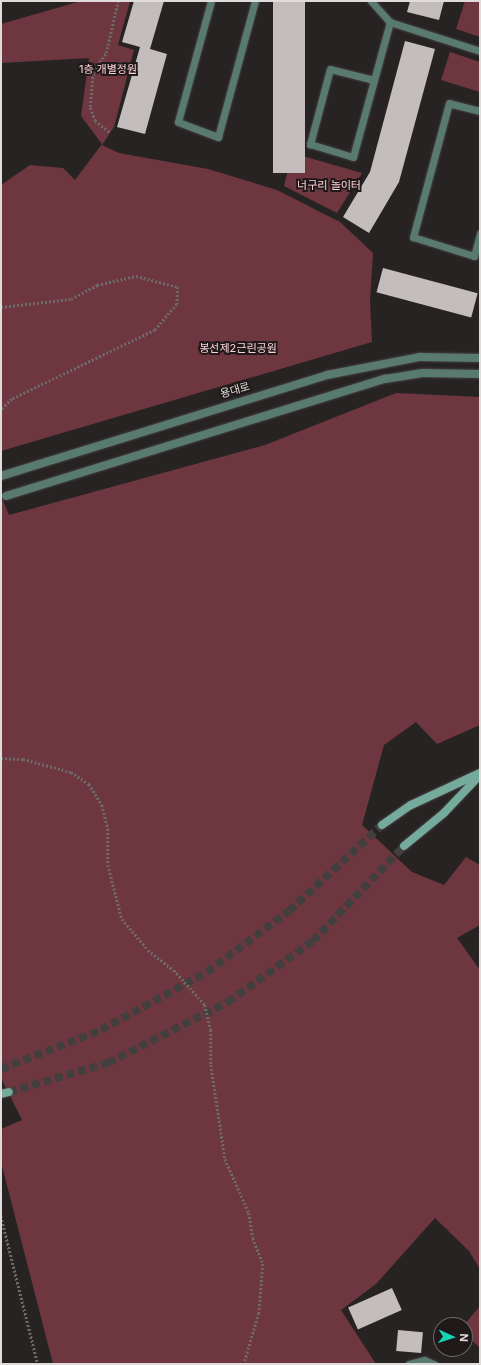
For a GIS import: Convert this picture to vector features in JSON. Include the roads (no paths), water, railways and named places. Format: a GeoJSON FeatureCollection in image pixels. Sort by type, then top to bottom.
{"type":"FeatureCollection","features":[{"type":"Feature","properties":{"kind":"main road"},"geometry":{"type":"LineString","coordinates":[[382,825],[417,802],[480,774]]}},
{"type":"Feature","properties":{"kind":"main road"},"geometry":{"type":"LineString","coordinates":[[404,846],[444,813],[480,774]]}},
{"type":"Feature","properties":{"kind":"street","name":"용대로"},"geometry":{"type":"LineString","coordinates":[[1,476],[327,375],[420,357],[480,358]]}},
{"type":"Feature","properties":{"kind":"street"},"geometry":{"type":"LineString","coordinates":[[6,496],[385,379],[423,373],[480,374]]}},
{"type":"Feature","properties":{"kind":"lane"},"geometry":{"type":"LineString","coordinates":[[211,1],[178,122],[218,137],[255,1]]}},
{"type":"Feature","properties":{"kind":"lane"},"geometry":{"type":"LineString","coordinates":[[371,1],[390,22],[480,51]]}},
{"type":"Feature","properties":{"kind":"lane"},"geometry":{"type":"LineString","coordinates":[[374,80],[330,68],[310,144],[353,157],[390,22]]}},
{"type":"Feature","properties":{"kind":"lane"},"geometry":{"type":"LineString","coordinates":[[480,112],[449,103],[413,237],[474,256],[480,233]]}},
{"type":"Feature","properties":{"kind":"lane"},"geometry":{"type":"LineString","coordinates":[[409,1364],[424,1360],[434,1364]]}},
{"type":"Feature","properties":{"kind":"tunnel"},"geometry":{"type":"LineString","coordinates":[[1,1069],[101,1030],[207,972],[289,911],[382,825]]}},
{"type":"Feature","properties":{"kind":"tunnel"},"geometry":{"type":"LineString","coordinates":[[9,1092],[108,1063],[228,1002],[313,941],[404,846]]}},
{"type":"Feature","properties":{"kind":"park label","name":"1층 개별정원"},"geometry":{"type":"Point","coordinates":[108,69]}},
{"type":"Feature","properties":{"kind":"park label","name":"너구리 놀이터"},"geometry":{"type":"Point","coordinates":[329,185]}},
{"type":"Feature","properties":{"kind":"park label","name":"봉선제2근린공원"},"geometry":{"type":"Point","coordinates":[238,348]}}]}
